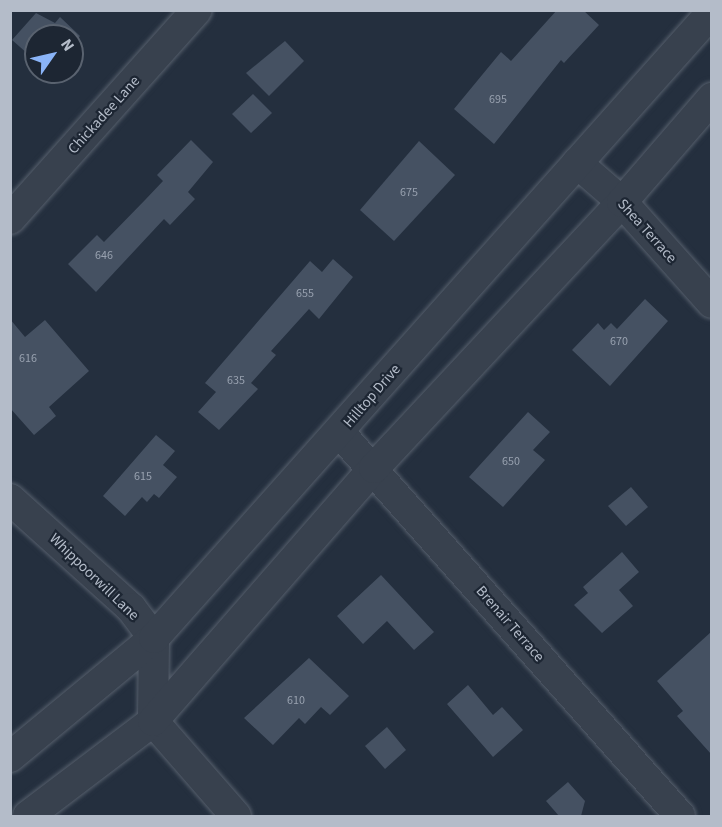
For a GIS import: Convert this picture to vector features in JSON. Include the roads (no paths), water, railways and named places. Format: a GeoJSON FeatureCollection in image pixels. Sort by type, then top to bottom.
{"type":"FeatureCollection","features":[{"type":"Feature","properties":{"kind":"street","name":"Chickadee Lane"},"geometry":{"type":"LineString","coordinates":[[10,219],[197,10]]}},
{"type":"Feature","properties":{"kind":"street","name":"Hilltop Drive"},"geometry":{"type":"LineString","coordinates":[[10,757],[154,638],[340,433],[711,12]]}},
{"type":"Feature","properties":{"kind":"street"},"geometry":{"type":"LineString","coordinates":[[28,816],[153,721],[374,468],[622,202],[711,98]]}},
{"type":"Feature","properties":{"kind":"street","name":"Shea Terrace"},"geometry":{"type":"LineString","coordinates":[[578,163],[622,202],[711,303]]}},
{"type":"Feature","properties":{"kind":"street","name":"Brenair Terrace"},"geometry":{"type":"LineString","coordinates":[[340,433],[374,468],[680,816]]}},
{"type":"Feature","properties":{"kind":"street","name":"Whippoorwill Lane"},"geometry":{"type":"LineString","coordinates":[[10,499],[130,608],[154,638]]}},
{"type":"Feature","properties":{"kind":"street"},"geometry":{"type":"LineString","coordinates":[[154,638],[153,721],[236,816]]}}]}
